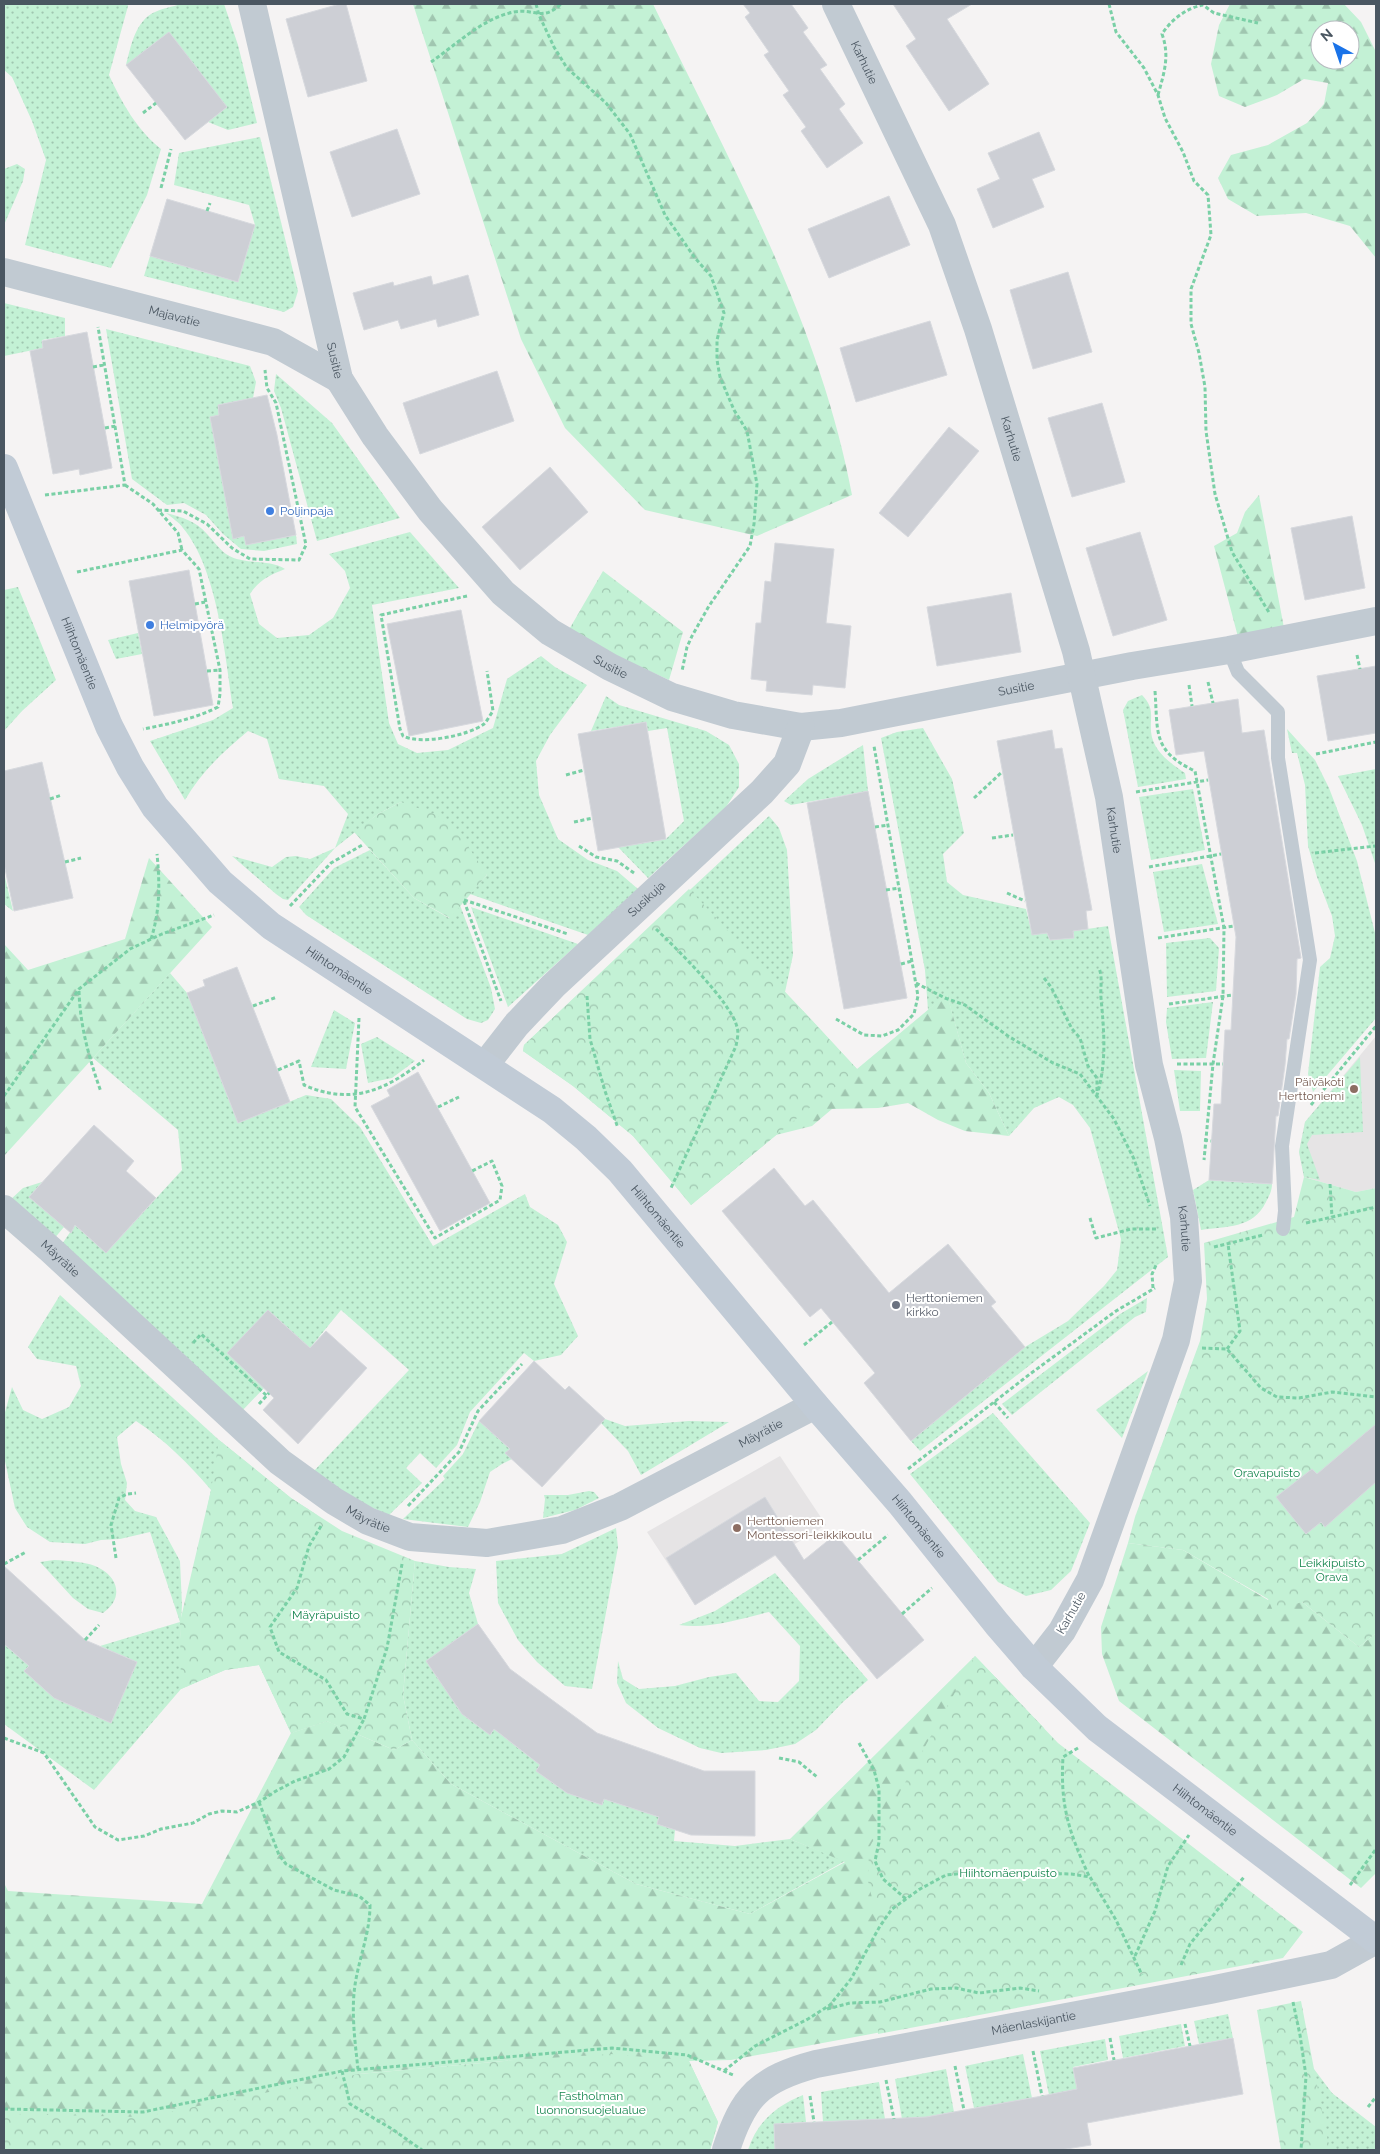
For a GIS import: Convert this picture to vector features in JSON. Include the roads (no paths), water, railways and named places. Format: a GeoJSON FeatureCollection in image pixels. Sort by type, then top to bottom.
{"type":"FeatureCollection","features":[{"type":"Feature","properties":{"kind":"street","name":"Susitie"},"geometry":{"type":"LineString","coordinates":[[252,4],[339,379],[375,436],[420,497],[458,544],[503,593],[550,632],[610,667],[672,697],[733,715],[801,727],[841,723],[1376,621]]}},
{"type":"Feature","properties":{"kind":"street","name":"Karhutie"},"geometry":{"type":"LineString","coordinates":[[836,4],[942,225],[978,329],[1082,677],[1109,797],[1122,873],[1139,1009],[1149,1065],[1168,1138],[1184,1217],[1188,1281],[1176,1340],[1090,1580],[1062,1631],[1034,1667]]}},
{"type":"Feature","properties":{"kind":"street","name":"Majavatie"},"geometry":{"type":"LineString","coordinates":[[4,272],[274,342],[339,379]]}},
{"type":"Feature","properties":{"kind":"street","name":"Hiihtomäentie"},"geometry":{"type":"LineString","coordinates":[[4,468],[47,577],[110,726],[130,767],[155,806],[220,882],[271,926],[552,1110],[586,1138],[620,1171],[815,1405],[894,1496],[1034,1667],[1097,1728],[1376,1940]]}},
{"type":"Feature","properties":{"kind":"street","name":"Susikuja"},"geometry":{"type":"LineString","coordinates":[[485,1065],[512,1030],[553,986],[758,795],[787,764],[801,727]]}},
{"type":"Feature","properties":{"kind":"street","name":"Mäyrätie"},"geometry":{"type":"LineString","coordinates":[[4,1209],[280,1462],[334,1501],[368,1521],[398,1533],[487,1543],[562,1530],[620,1507],[815,1405]]}},
{"type":"Feature","properties":{"kind":"street","name":"Mäenlaskijantie"},"geometry":{"type":"LineString","coordinates":[[726,2150],[735,2122],[744,2106],[761,2087],[794,2070],[816,2064],[1175,2007],[1331,1965],[1376,1940]]}},
{"type":"Feature","properties":{"kind":"lane"},"geometry":{"type":"LineString","coordinates":[[1229,650],[1238,672],[1278,712],[1278,758],[1310,960],[1282,1146],[1284,1229]]}},
{"type":"Feature","properties":{"kind":"place","name":"Poljinpaja"},"geometry":{"type":"Point","coordinates":[270,511]}},
{"type":"Feature","properties":{"kind":"place","name":"Helmipyörä"},"geometry":{"type":"Point","coordinates":[150,625]}},
{"type":"Feature","properties":{"kind":"place","name":"Päiväkoti Herttoniemi"},"geometry":{"type":"Point","coordinates":[1354,1089]}},
{"type":"Feature","properties":{"kind":"place","name":"Herttoniemen kirkko"},"geometry":{"type":"Point","coordinates":[896,1305]}},
{"type":"Feature","properties":{"kind":"place","name":"Herttoniemen Montessori-leikkikoulu"},"geometry":{"type":"Point","coordinates":[737,1528]}},
{"type":"Feature","properties":{"kind":"park label","name":"Oravapuisto"},"geometry":{"type":"Point","coordinates":[1267,1473]}},
{"type":"Feature","properties":{"kind":"park label","name":"Leikkipuisto Orava"},"geometry":{"type":"Point","coordinates":[1332,1570]}},
{"type":"Feature","properties":{"kind":"park label","name":"Mäyräpuisto"},"geometry":{"type":"Point","coordinates":[326,1615]}},
{"type":"Feature","properties":{"kind":"park label","name":"Hiihtomäenpuisto"},"geometry":{"type":"Point","coordinates":[1008,1873]}},
{"type":"Feature","properties":{"kind":"park label","name":"Fastholman luonnonsuojelualue"},"geometry":{"type":"Point","coordinates":[591,2103]}}]}
